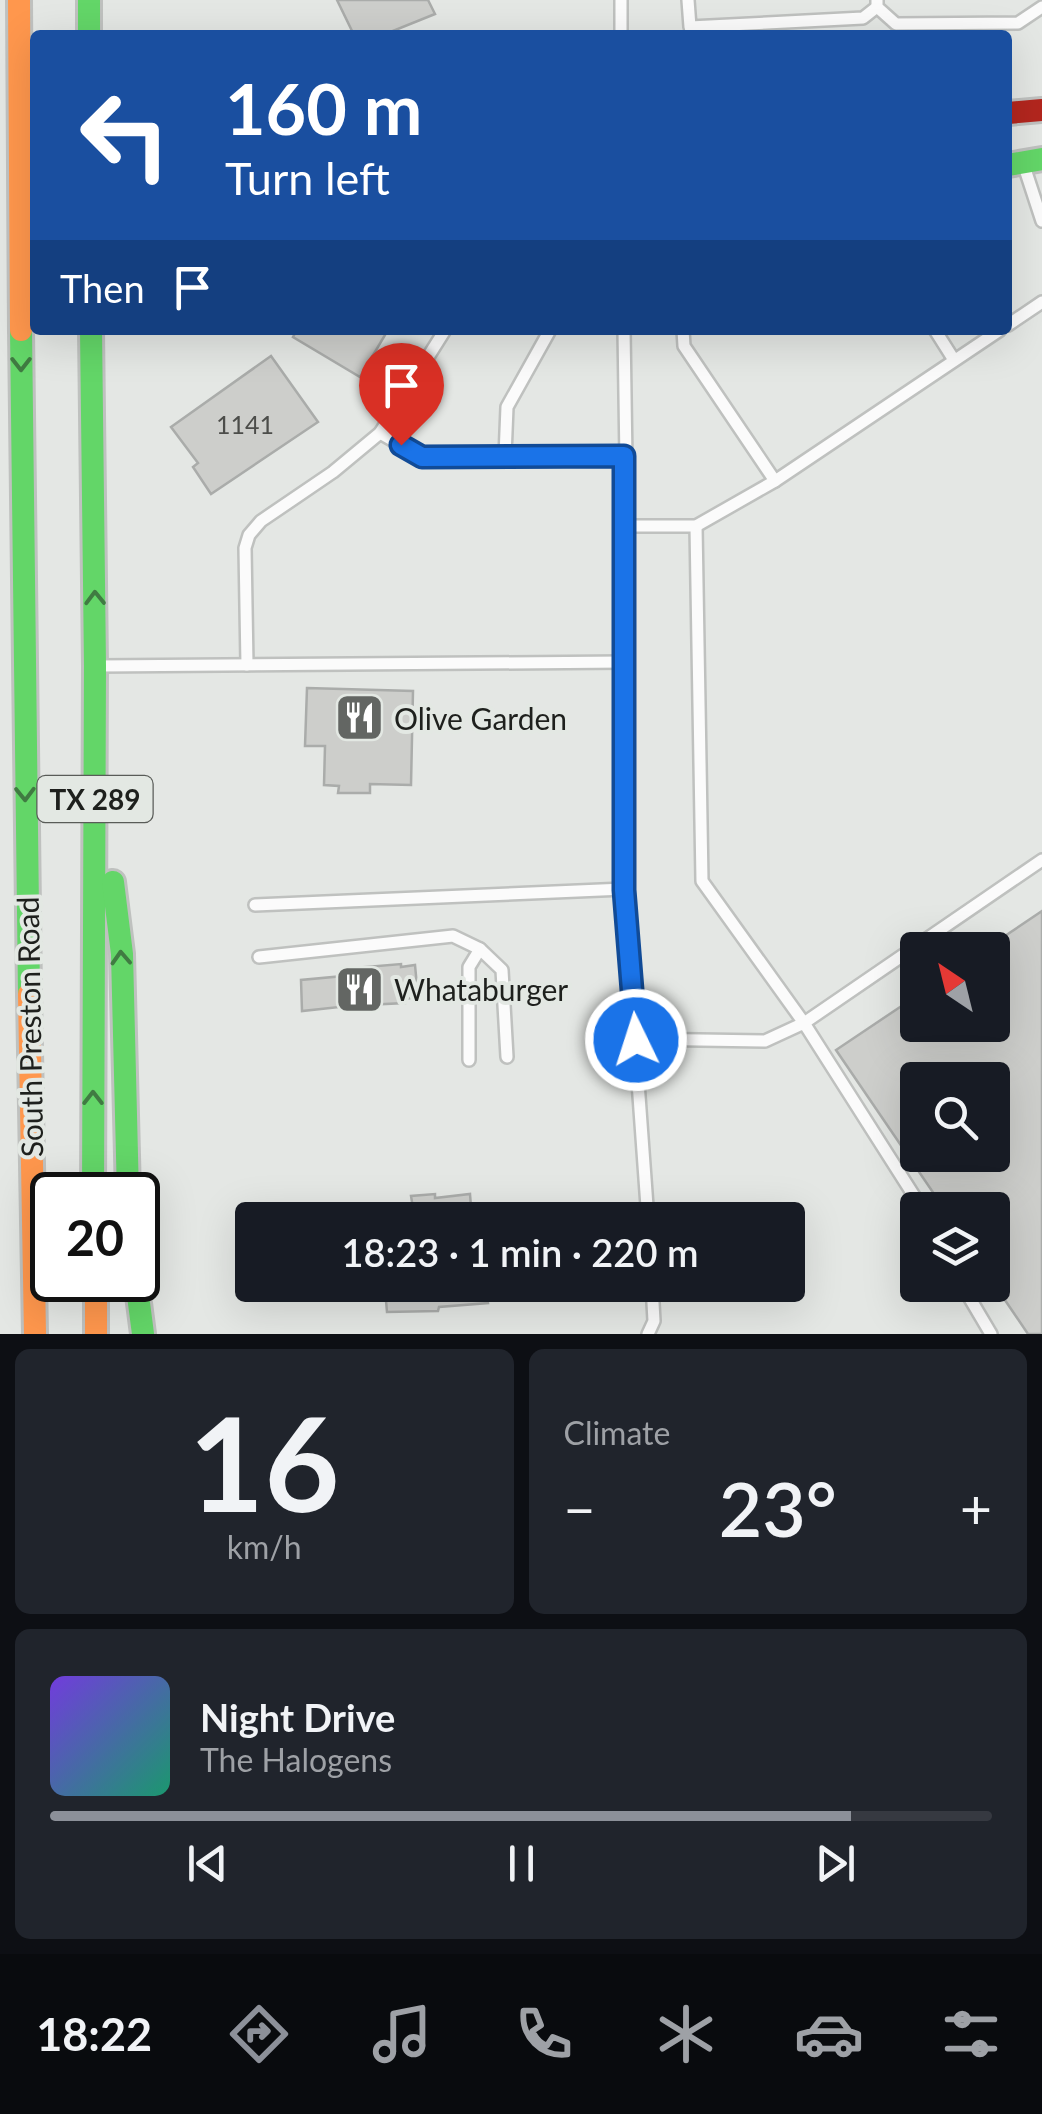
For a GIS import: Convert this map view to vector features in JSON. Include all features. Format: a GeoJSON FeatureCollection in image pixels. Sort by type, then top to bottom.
{"type":"FeatureCollection","features":[{"type":"Feature","properties":{"kind":"main road","name":"South Preston Road"},"geometry":{"type":"LineString","coordinates":[[20,0],[22,617],[35,1334]]}},
{"type":"Feature","properties":{"kind":"main road"},"geometry":{"type":"LineString","coordinates":[[89,0],[89,30]]}},
{"type":"Feature","properties":{"kind":"main road"},"geometry":{"type":"LineString","coordinates":[[1012,113],[1042,110]]}},
{"type":"Feature","properties":{"kind":"main road","name":"South Preston Road"},"geometry":{"type":"LineString","coordinates":[[91,335],[96,666],[93,1172]]}},
{"type":"Feature","properties":{"kind":"main road"},"geometry":{"type":"LineString","coordinates":[[3,769],[22,617]]}},
{"type":"Feature","properties":{"kind":"main road"},"geometry":{"type":"LineString","coordinates":[[95,725],[122,954],[127,1172]]}},
{"type":"Feature","properties":{"kind":"main road"},"geometry":{"type":"LineString","coordinates":[[96,1302],[96,1334]]}},
{"type":"Feature","properties":{"kind":"main road"},"geometry":{"type":"LineString","coordinates":[[138,1302],[142,1334]]}},
{"type":"Feature","properties":{"kind":"lane"},"geometry":{"type":"LineString","coordinates":[[621,0],[621,30]]}},
{"type":"Feature","properties":{"kind":"lane"},"geometry":{"type":"LineString","coordinates":[[688,0],[690,27],[863,18],[877,3],[896,24],[1018,23],[1042,8]]}},
{"type":"Feature","properties":{"kind":"lane"},"geometry":{"type":"LineString","coordinates":[[1024,162],[1042,221]]}},
{"type":"Feature","properties":{"kind":"lane"},"geometry":{"type":"LineString","coordinates":[[1012,322],[1042,302]]}},
{"type":"Feature","properties":{"kind":"lane"},"geometry":{"type":"LineString","coordinates":[[247,665],[245,548],[249,535],[261,521],[380,434],[443,335]]}},
{"type":"Feature","properties":{"kind":"lane"},"geometry":{"type":"LineString","coordinates":[[505,456],[507,407],[547,335]]}},
{"type":"Feature","properties":{"kind":"lane"},"geometry":{"type":"LineString","coordinates":[[624,335],[624,890],[647,1202]]}},
{"type":"Feature","properties":{"kind":"lane"},"geometry":{"type":"LineString","coordinates":[[683,335],[684,346],[775,481]]}},
{"type":"Feature","properties":{"kind":"lane"},"geometry":{"type":"LineString","coordinates":[[938,335],[954,360]]}},
{"type":"Feature","properties":{"kind":"lane"},"geometry":{"type":"LineString","coordinates":[[627,526],[696,526],[775,481],[992,335]]}},
{"type":"Feature","properties":{"kind":"lane"},"geometry":{"type":"LineString","coordinates":[[380,434],[422,457],[624,456]]}},
{"type":"Feature","properties":{"kind":"lane"},"geometry":{"type":"LineString","coordinates":[[696,526],[702,881],[804,1023],[912,1192]]}},
{"type":"Feature","properties":{"kind":"lane"},"geometry":{"type":"LineString","coordinates":[[96,666],[625,662]]}},
{"type":"Feature","properties":{"kind":"lane"},"geometry":{"type":"LineString","coordinates":[[636,1040],[765,1041],[804,1023],[1042,860]]}},
{"type":"Feature","properties":{"kind":"lane"},"geometry":{"type":"LineString","coordinates":[[255,905],[624,890]]}},
{"type":"Feature","properties":{"kind":"lane"},"geometry":{"type":"LineString","coordinates":[[259,957],[453,936],[480,949],[502,970],[507,1057]]}},
{"type":"Feature","properties":{"kind":"lane"},"geometry":{"type":"LineString","coordinates":[[469,1060],[469,967],[480,949]]}},
{"type":"Feature","properties":{"kind":"lane"},"geometry":{"type":"LineString","coordinates":[[648,1334],[654,1322],[653,1302]]}},
{"type":"Feature","properties":{"kind":"lane"},"geometry":{"type":"LineString","coordinates":[[972,1302],[992,1334]]}},
{"type":"Feature","properties":{"kind":"building"},"geometry":{"type":"Polygon","coordinates":[[[337,0],[428,0],[435,14],[395,30],[352,30],[337,0]]]}},
{"type":"Feature","properties":{"kind":"building"},"geometry":{"type":"Polygon","coordinates":[[[294,335],[385,335],[360,377],[294,335]]]}},
{"type":"Feature","properties":{"kind":"building"},"geometry":{"type":"Polygon","coordinates":[[[271,356],[318,422],[211,494],[193,467],[198,463],[171,427],[271,356]]]}},
{"type":"Feature","properties":{"kind":"building","name":"Olive Garden"},"geometry":{"type":"Polygon","coordinates":[[[307,688],[413,691],[411,785],[370,784],[370,793],[338,793],[339,786],[324,785],[325,746],[305,746],[307,688]]]}},
{"type":"Feature","properties":{"kind":"building"},"geometry":{"type":"Polygon","coordinates":[[[1042,911],[1042,1334],[1028,1334],[1006,1302],[1010,1302],[1010,1192],[933,1192],[919,1172],[1010,1172],[1010,1062],[900,1062],[900,1144],[836,1050],[900,1007],[900,1042],[1010,1042],[1010,933],[1042,911]]]}},
{"type":"Feature","properties":{"kind":"building","name":"Whataburger"},"geometry":{"type":"Polygon","coordinates":[[[415,965],[418,997],[405,999],[405,1003],[366,1005],[366,1011],[349,1011],[348,1006],[302,1011],[301,980],[343,976],[343,969],[415,965]]]}},
{"type":"Feature","properties":{"kind":"building"},"geometry":{"type":"Polygon","coordinates":[[[470,1194],[471,1202],[412,1202],[411,1196],[470,1194]]]}},
{"type":"Feature","properties":{"kind":"building"},"geometry":{"type":"Polygon","coordinates":[[[386,1302],[488,1303],[439,1307],[438,1311],[387,1312],[386,1302]]]}},
{"type":"Feature","properties":{"kind":"traffic: fast"},"geometry":{"type":"LineString","coordinates":[[89,0],[89,30]]}},
{"type":"Feature","properties":{"kind":"traffic: fast"},"geometry":{"type":"LineString","coordinates":[[1012,164],[1042,159]]}},
{"type":"Feature","properties":{"kind":"traffic: fast"},"geometry":{"type":"LineString","coordinates":[[21,330],[29,994]]}},
{"type":"Feature","properties":{"kind":"traffic: fast"},"geometry":{"type":"LineString","coordinates":[[91,335],[95,666],[93,1172]]}},
{"type":"Feature","properties":{"kind":"traffic: fast"},"geometry":{"type":"LineString","coordinates":[[113,882],[122,954],[127,1172]]}},
{"type":"Feature","properties":{"kind":"traffic: fast"},"geometry":{"type":"LineString","coordinates":[[139,1302],[143,1334]]}},
{"type":"Feature","properties":{"kind":"traffic: slow"},"geometry":{"type":"LineString","coordinates":[[19,0],[21,330]]}},
{"type":"Feature","properties":{"kind":"traffic: slow"},"geometry":{"type":"LineString","coordinates":[[29,994],[35,1334]]}},
{"type":"Feature","properties":{"kind":"traffic: slow"},"geometry":{"type":"LineString","coordinates":[[96,1302],[96,1334]]}},
{"type":"Feature","properties":{"kind":"traffic: jam"},"geometry":{"type":"LineString","coordinates":[[1012,113],[1042,110]]}},
{"type":"Feature","properties":{"kind":"place","name":"Olive Garden"},"geometry":{"type":"Point","coordinates":[359,718]}},
{"type":"Feature","properties":{"kind":"place","name":"Whataburger"},"geometry":{"type":"Point","coordinates":[359,989]}},
{"type":"Feature","properties":{"kind":"route"},"geometry":{"type":"LineString","coordinates":[[401,445],[422,457],[624,456],[624,890],[636,1040]]}}]}
